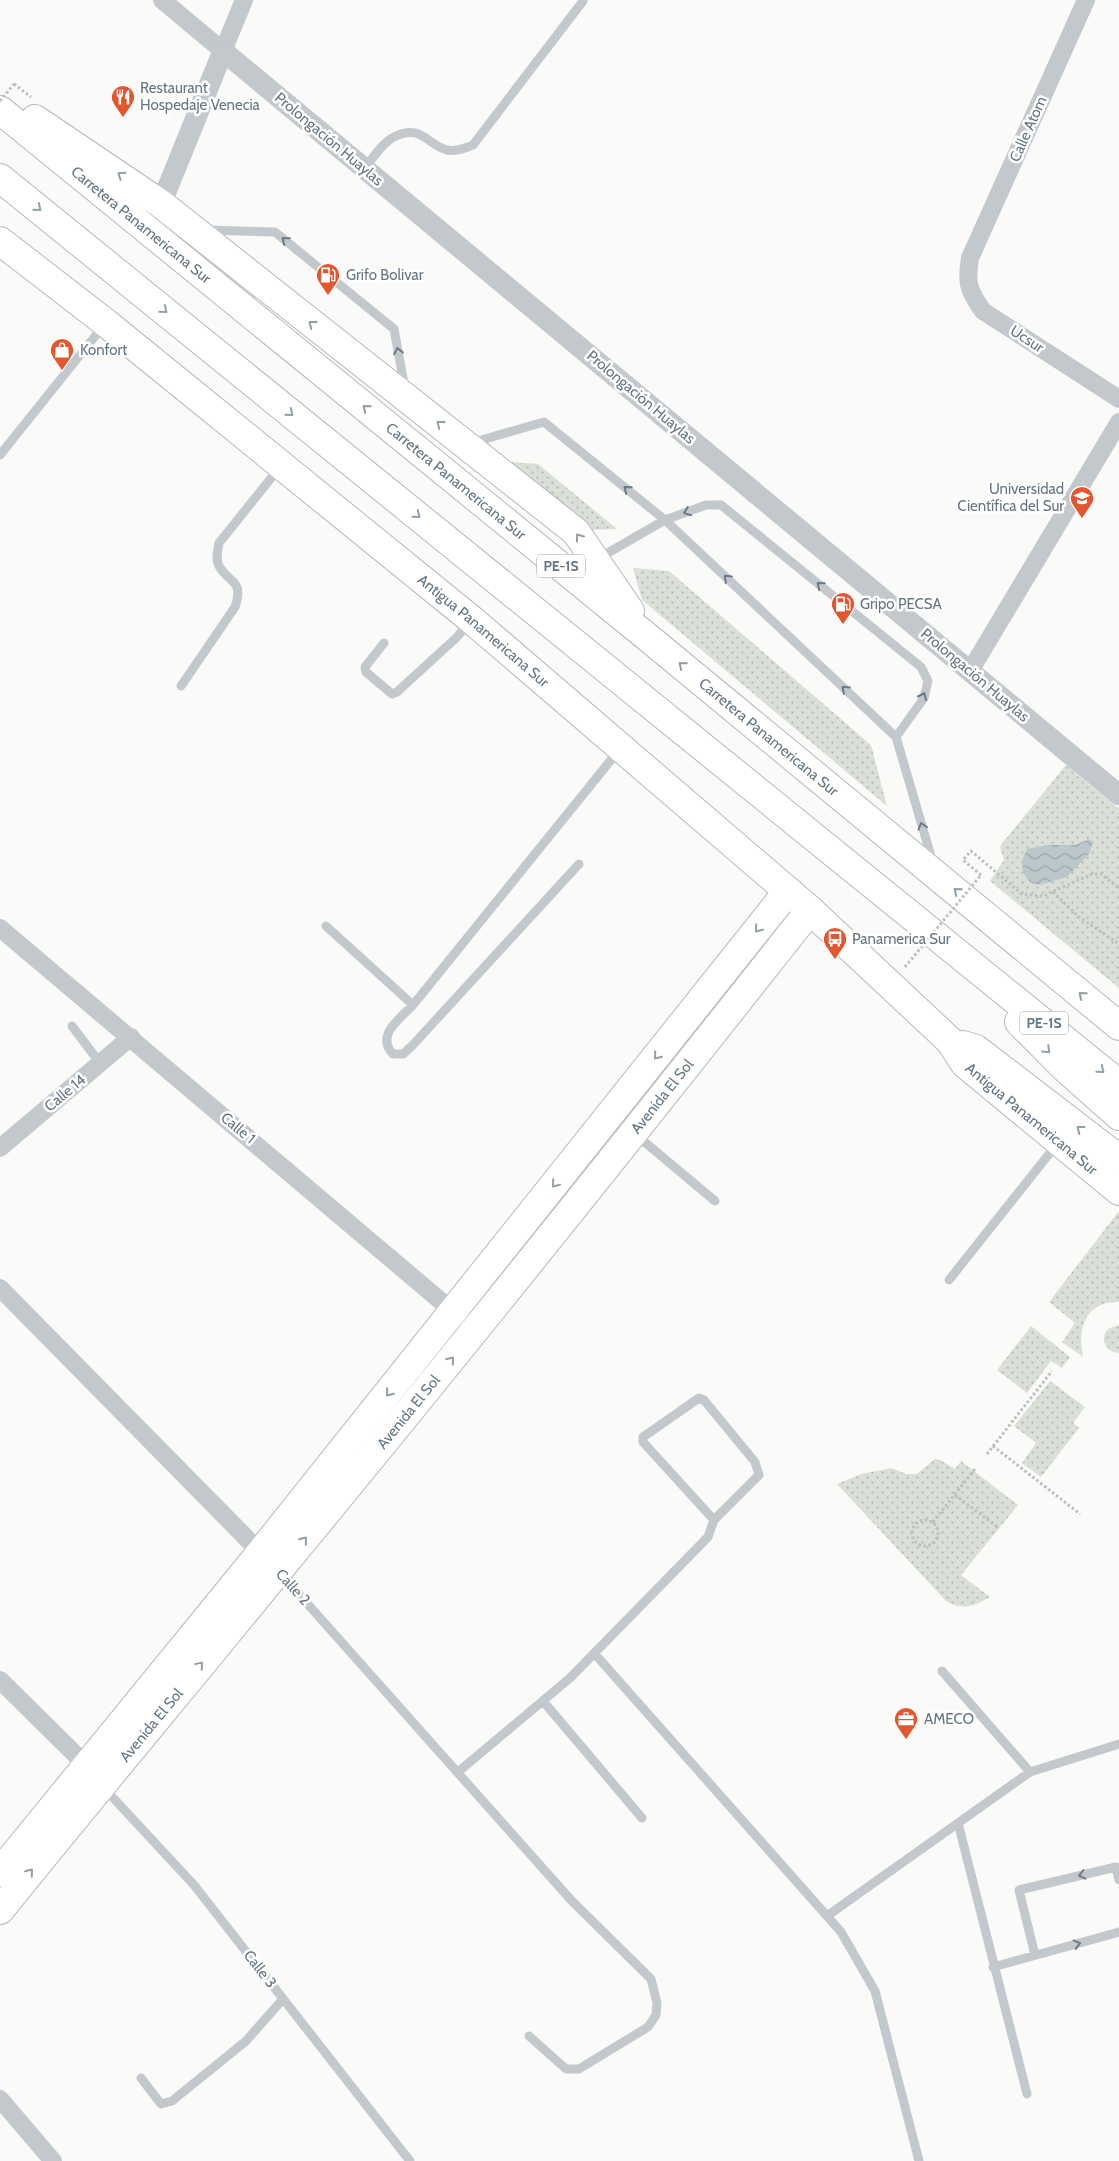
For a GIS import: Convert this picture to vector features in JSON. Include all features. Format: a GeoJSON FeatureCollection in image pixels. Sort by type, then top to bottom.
{"type":"FeatureCollection","features":[{"type":"Feature","properties":{"kind":"main road"},"geometry":{"type":"LineString","coordinates":[[7,90],[104,164],[161,204],[576,532],[646,636]]}},
{"type":"Feature","properties":{"kind":"main road","name":"Carretera Panamericana Sur"},"geometry":{"type":"LineString","coordinates":[[0,110],[936,873],[1119,1026]]}},
{"type":"Feature","properties":{"kind":"main road","name":"PE-1S"},"geometry":{"type":"LineString","coordinates":[[0,178],[1119,1084]]}},
{"type":"Feature","properties":{"kind":"main road","name":"Antigua Panamericana Sur"},"geometry":{"type":"LineString","coordinates":[[0,241],[106,323],[472,620],[810,910],[950,1041],[965,1064],[1119,1191]]}},
{"type":"Feature","properties":{"kind":"main road","name":"Avenida El Sol"},"geometry":{"type":"LineString","coordinates":[[270,1562],[453,1312],[788,891]]}},
{"type":"Feature","properties":{"kind":"main road","name":"Avenida El Sol"},"geometry":{"type":"LineString","coordinates":[[0,1872],[94,1775],[270,1562],[475,1330],[810,910]]}},
{"type":"Feature","properties":{"kind":"main road"},"geometry":{"type":"LineString","coordinates":[[968,962],[1040,1044],[1119,1116]]}},
{"type":"Feature","properties":{"kind":"main road","name":"Antigua Panamericana Sur"},"geometry":{"type":"LineString","coordinates":[[950,1041],[976,1050],[1119,1159]]}},
{"type":"Feature","properties":{"kind":"main road","name":"Avenida El Sol"},"geometry":{"type":"LineString","coordinates":[[0,1910],[94,1775]]}},
{"type":"Feature","properties":{"kind":"street","name":"Prolongación Huaylas"},"geometry":{"type":"LineString","coordinates":[[162,0],[1119,795]]}},
{"type":"Feature","properties":{"kind":"street"},"geometry":{"type":"LineString","coordinates":[[161,204],[244,0]]}},
{"type":"Feature","properties":{"kind":"street","name":"Calle Atom"},"geometry":{"type":"LineString","coordinates":[[970,258],[1086,0]]}},
{"type":"Feature","properties":{"kind":"street","name":"Ucsur"},"geometry":{"type":"LineString","coordinates":[[970,258],[967,278],[973,297],[983,311],[1119,399]]}},
{"type":"Feature","properties":{"kind":"street"},"geometry":{"type":"LineString","coordinates":[[970,671],[1119,422]]}},
{"type":"Feature","properties":{"kind":"street","name":"Calle 1"},"geometry":{"type":"LineString","coordinates":[[0,928],[475,1330]]}},
{"type":"Feature","properties":{"kind":"street","name":"Calle 14"},"geometry":{"type":"LineString","coordinates":[[0,1148],[131,1037]]}},
{"type":"Feature","properties":{"kind":"street","name":"Calle 2"},"geometry":{"type":"LineString","coordinates":[[0,1288],[270,1562]]}},
{"type":"Feature","properties":{"kind":"street","name":"Calle 3"},"geometry":{"type":"LineString","coordinates":[[0,1680],[94,1775]]}},
{"type":"Feature","properties":{"kind":"street"},"geometry":{"type":"LineString","coordinates":[[0,2099],[53,2161]]}},
{"type":"Feature","properties":{"kind":"lane"},"geometry":{"type":"LineString","coordinates":[[365,168],[394,137],[411,132],[423,135],[446,150],[462,150],[473,144],[584,1]]}},
{"type":"Feature","properties":{"kind":"lane"},"geometry":{"type":"LineString","coordinates":[[194,230],[275,232],[394,329],[408,399]]}},
{"type":"Feature","properties":{"kind":"lane"},"geometry":{"type":"LineString","coordinates":[[0,455],[106,323]]}},
{"type":"Feature","properties":{"kind":"lane"},"geometry":{"type":"LineString","coordinates":[[466,445],[544,422],[665,520],[896,737],[936,873]]}},
{"type":"Feature","properties":{"kind":"lane"},"geometry":{"type":"LineString","coordinates":[[181,686],[235,607],[239,595],[235,582],[219,566],[216,556],[219,543],[282,465]]}},
{"type":"Feature","properties":{"kind":"lane"},"geometry":{"type":"LineString","coordinates":[[595,560],[665,520],[706,505],[721,505],[921,667],[928,680],[924,698],[896,737]]}},
{"type":"Feature","properties":{"kind":"lane"},"geometry":{"type":"LineString","coordinates":[[384,643],[365,667],[366,672],[392,694],[397,692],[435,658],[472,620]]}},
{"type":"Feature","properties":{"kind":"lane"},"geometry":{"type":"LineString","coordinates":[[580,864],[411,1047],[403,1054],[393,1054],[386,1048],[385,1040],[388,1032],[413,1005],[621,748]]}},
{"type":"Feature","properties":{"kind":"lane"},"geometry":{"type":"LineString","coordinates":[[326,926],[413,1005]]}},
{"type":"Feature","properties":{"kind":"lane"},"geometry":{"type":"LineString","coordinates":[[72,1026],[100,1063]]}},
{"type":"Feature","properties":{"kind":"lane"},"geometry":{"type":"LineString","coordinates":[[634,1133],[715,1201]]}},
{"type":"Feature","properties":{"kind":"lane"},"geometry":{"type":"LineString","coordinates":[[949,1280],[1059,1141]]}},
{"type":"Feature","properties":{"kind":"lane"},"geometry":{"type":"LineString","coordinates":[[458,1772],[543,1701],[594,1653],[708,1537],[714,1520],[759,1475],[755,1462],[704,1400],[699,1398],[643,1437],[643,1442],[714,1520]]}},
{"type":"Feature","properties":{"kind":"lane","name":"Calle 2"},"geometry":{"type":"LineString","coordinates":[[270,1562],[571,1900],[651,1979],[657,2003],[656,2015],[648,2027],[579,2069],[566,2069],[529,2036]]}},
{"type":"Feature","properties":{"kind":"lane"},"geometry":{"type":"LineString","coordinates":[[594,1653],[841,1932],[875,1991],[920,2161]]}},
{"type":"Feature","properties":{"kind":"lane"},"geometry":{"type":"LineString","coordinates":[[942,1671],[1030,1772]]}},
{"type":"Feature","properties":{"kind":"lane"},"geometry":{"type":"LineString","coordinates":[[543,1701],[642,1818]]}},
{"type":"Feature","properties":{"kind":"lane"},"geometry":{"type":"LineString","coordinates":[[827,1916],[1030,1772],[1119,1744]]}},
{"type":"Feature","properties":{"kind":"lane","name":"Calle 3"},"geometry":{"type":"LineString","coordinates":[[94,1775],[194,1885],[410,2161]]}},
{"type":"Feature","properties":{"kind":"lane"},"geometry":{"type":"LineString","coordinates":[[958,1823],[1026,2094]]}},
{"type":"Feature","properties":{"kind":"lane"},"geometry":{"type":"LineString","coordinates":[[1035,1955],[1019,1890],[1116,1867],[1119,1880]]}},
{"type":"Feature","properties":{"kind":"lane"},"geometry":{"type":"LineString","coordinates":[[993,1967],[1119,1932]]}},
{"type":"Feature","properties":{"kind":"lane"},"geometry":{"type":"LineString","coordinates":[[141,2078],[161,2104],[172,2101],[246,2041],[283,1998]]}},
{"type":"Feature","properties":{"kind":"path"},"geometry":{"type":"LineString","coordinates":[[0,101],[7,90],[32,98]]}},
{"type":"Feature","properties":{"kind":"path"},"geometry":{"type":"LineString","coordinates":[[906,967],[981,875],[963,860],[971,851],[1022,894],[1043,896],[1092,874],[1101,874],[1119,888]]}},
{"type":"Feature","properties":{"kind":"path"},"geometry":{"type":"LineString","coordinates":[[1053,892],[1080,917],[1119,944]]}},
{"type":"Feature","properties":{"kind":"path"},"geometry":{"type":"LineString","coordinates":[[987,1454],[1052,1371]]}},
{"type":"Feature","properties":{"kind":"path"},"geometry":{"type":"LineString","coordinates":[[993,1446],[1080,1514]]}},
{"type":"Feature","properties":{"kind":"path"},"geometry":{"type":"LineString","coordinates":[[933,1522],[975,1469]]}},
{"type":"Feature","properties":{"kind":"path"},"geometry":{"type":"LineString","coordinates":[[955,1495],[999,1528]]}},
{"type":"Feature","properties":{"kind":"path"},"geometry":{"type":"LineString","coordinates":[[924,1520],[933,1522],[938,1529],[936,1540],[925,1546],[918,1543],[912,1536],[916,1523],[924,1520]]}},
{"type":"Feature","properties":{"kind":"shaded area"},"geometry":{"type":"Polygon","coordinates":[[[496,461],[538,464],[617,529],[586,530],[496,461]]]}},
{"type":"Feature","properties":{"kind":"shaded area"},"geometry":{"type":"Polygon","coordinates":[[[633,568],[669,571],[871,745],[887,806],[642,600],[633,568]]]}},
{"type":"Feature","properties":{"kind":"shaded area"},"geometry":{"type":"Polygon","coordinates":[[[1066,765],[1119,809],[1119,988],[990,881],[1004,860],[1000,846],[1066,765]]]}},
{"type":"Feature","properties":{"kind":"shaded area"},"geometry":{"type":"Polygon","coordinates":[[[1119,1211],[1119,1302],[1098,1306],[1086,1319],[1081,1336],[1083,1357],[1062,1342],[1075,1323],[1049,1302],[1119,1211]]]}},
{"type":"Feature","properties":{"kind":"shaded area"},"geometry":{"type":"Polygon","coordinates":[[[1119,1325],[1119,1353],[1107,1348],[1104,1337],[1108,1329],[1119,1325]]]}},
{"type":"Feature","properties":{"kind":"shaded area"},"geometry":{"type":"Polygon","coordinates":[[[1031,1326],[1070,1357],[1062,1368],[1051,1361],[1027,1393],[997,1370],[1031,1326]]]}},
{"type":"Feature","properties":{"kind":"shaded area"},"geometry":{"type":"Polygon","coordinates":[[[1050,1381],[1085,1407],[1073,1423],[1079,1428],[1041,1477],[1022,1463],[1036,1443],[1014,1426],[1050,1381]]]}},
{"type":"Feature","properties":{"kind":"shaded area"},"geometry":{"type":"Polygon","coordinates":[[[935,1459],[955,1469],[961,1461],[1018,1505],[961,1575],[990,1597],[974,1605],[963,1607],[946,1601],[837,1484],[861,1474],[892,1468],[906,1474],[917,1474],[935,1459]]]}},
{"type":"Feature","properties":{"kind":"water"},"geometry":{"type":"Polygon","coordinates":[[[1089,839],[1093,842],[1089,854],[1067,877],[1039,885],[1030,882],[1023,873],[1022,860],[1027,849],[1047,845],[1075,845],[1089,839]]]}},
{"type":"Feature","properties":{"kind":"place","name":"Restaurant Hospedaje Venecia"},"geometry":{"type":"Point","coordinates":[123,118]}},
{"type":"Feature","properties":{"kind":"place","name":"Grifo Bolivar"},"geometry":{"type":"Point","coordinates":[328,296]}},
{"type":"Feature","properties":{"kind":"place","name":"Konfort"},"geometry":{"type":"Point","coordinates":[62,371]}},
{"type":"Feature","properties":{"kind":"place","name":"Universidad Científica del Sur"},"geometry":{"type":"Point","coordinates":[1082,519]}},
{"type":"Feature","properties":{"kind":"place","name":"Gripo PECSA"},"geometry":{"type":"Point","coordinates":[843,625]}},
{"type":"Feature","properties":{"kind":"place","name":"Panamerica Sur"},"geometry":{"type":"Point","coordinates":[835,960]}},
{"type":"Feature","properties":{"kind":"place","name":"AMECO"},"geometry":{"type":"Point","coordinates":[906,1740]}}]}
